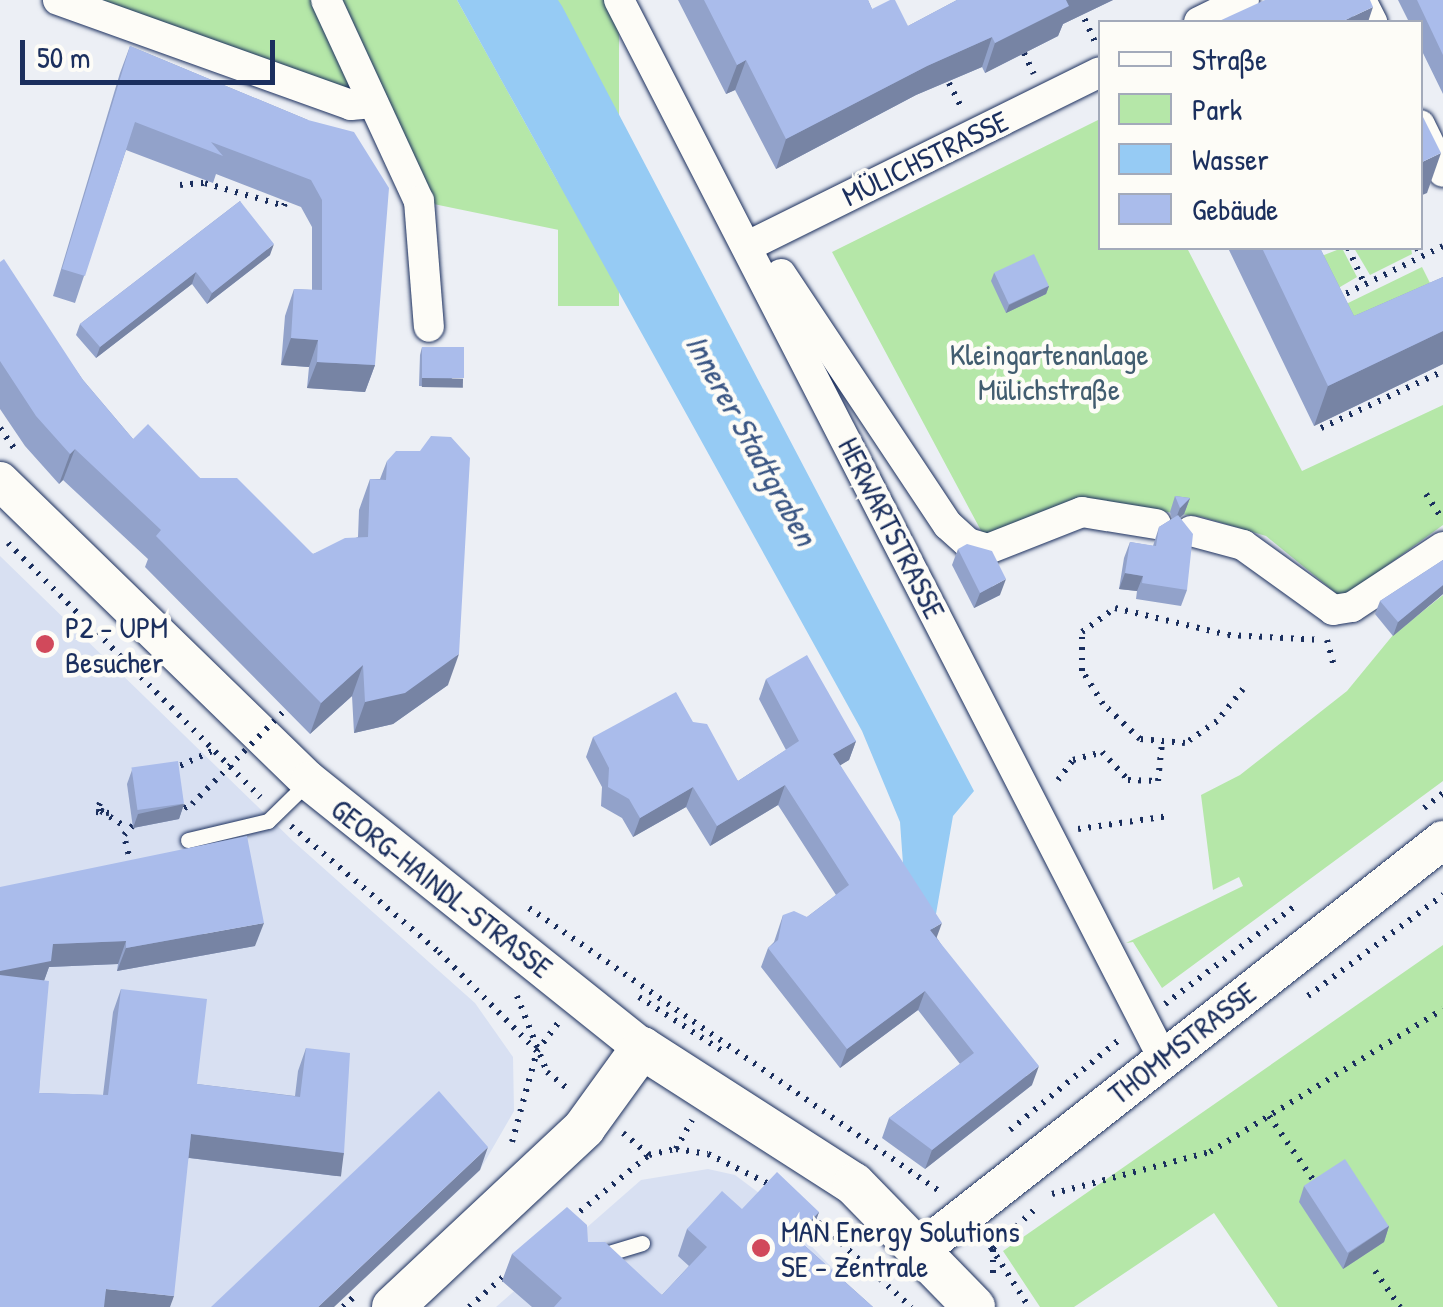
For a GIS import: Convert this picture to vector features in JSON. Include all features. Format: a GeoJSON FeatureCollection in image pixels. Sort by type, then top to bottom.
{"type":"FeatureCollection","features":[{"type":"Feature","properties":{"kind":"main road","name":"GEORG-HAINDL-STRASSE"},"geometry":{"type":"LineString","coordinates":[[642,1048],[854,1184],[923,1248],[974,1307]]}},
{"type":"Feature","properties":{"kind":"main road"},"geometry":{"type":"LineString","coordinates":[[393,1307],[584,1128],[642,1048]]}},
{"type":"Feature","properties":{"kind":"street"},"geometry":{"type":"LineString","coordinates":[[58,0],[351,105],[373,103]]}},
{"type":"Feature","properties":{"kind":"street"},"geometry":{"type":"LineString","coordinates":[[326,0],[419,201],[429,327]]}},
{"type":"Feature","properties":{"kind":"street","name":"HERWARTSTRASSE"},"geometry":{"type":"LineString","coordinates":[[619,0],[753,248],[1140,1022],[1163,1058]]}},
{"type":"Feature","properties":{"kind":"street"},"geometry":{"type":"LineString","coordinates":[[1203,20],[1244,0]]}},
{"type":"Feature","properties":{"kind":"street","name":"MÜLICHSTRASSE"},"geometry":{"type":"LineString","coordinates":[[753,248],[1098,73]]}},
{"type":"Feature","properties":{"kind":"street"},"geometry":{"type":"LineString","coordinates":[[1423,132],[1443,172]]}},
{"type":"Feature","properties":{"kind":"street"},"geometry":{"type":"LineString","coordinates":[[753,248],[786,278],[948,525],[968,543],[988,549],[1082,512],[1156,524]]}},
{"type":"Feature","properties":{"kind":"street","name":"GEORG-HAINDL-STRASSE"},"geometry":{"type":"LineString","coordinates":[[14,472],[308,781],[642,1048]]}},
{"type":"Feature","properties":{"kind":"street"},"geometry":{"type":"LineString","coordinates":[[1191,531],[1243,544],[1333,610],[1352,607],[1443,547]]}},
{"type":"Feature","properties":{"kind":"street","name":"THOMMSTRASSE"},"geometry":{"type":"LineString","coordinates":[[923,1248],[1443,840]]}},
{"type":"Feature","properties":{"kind":"lane"},"geometry":{"type":"LineString","coordinates":[[188,840],[268,820],[308,781]]}},
{"type":"Feature","properties":{"kind":"lane"},"geometry":{"type":"LineString","coordinates":[[585,1260],[642,1243]]}},
{"type":"Feature","properties":{"kind":"path"},"geometry":{"type":"LineString","coordinates":[[1076,0],[1098,50]]}},
{"type":"Feature","properties":{"kind":"path"},"geometry":{"type":"LineString","coordinates":[[180,185],[251,194],[284,206],[291,187]]}},
{"type":"Feature","properties":{"kind":"path"},"geometry":{"type":"LineString","coordinates":[[236,208],[251,194]]}},
{"type":"Feature","properties":{"kind":"path"},"geometry":{"type":"LineString","coordinates":[[1325,304],[1443,246]]}},
{"type":"Feature","properties":{"kind":"path"},"geometry":{"type":"LineString","coordinates":[[1349,250],[1365,285]]}},
{"type":"Feature","properties":{"kind":"path"},"geometry":{"type":"LineString","coordinates":[[1419,250],[1422,256]]}},
{"type":"Feature","properties":{"kind":"path"},"geometry":{"type":"LineString","coordinates":[[1322,428],[1443,371]]}},
{"type":"Feature","properties":{"kind":"path"},"geometry":{"type":"LineString","coordinates":[[0,428],[14,472]]}},
{"type":"Feature","properties":{"kind":"path"},"geometry":{"type":"LineString","coordinates":[[1426,494],[1436,510]]}},
{"type":"Feature","properties":{"kind":"path"},"geometry":{"type":"LineString","coordinates":[[1243,689],[1216,721],[1185,743],[1162,744],[1140,739],[1102,704],[1082,671],[1082,632],[1115,608],[1228,636],[1327,640],[1340,635]]}},
{"type":"Feature","properties":{"kind":"path"},"geometry":{"type":"LineString","coordinates":[[1327,640],[1336,670]]}},
{"type":"Feature","properties":{"kind":"path"},"geometry":{"type":"LineString","coordinates":[[172,814],[192,804],[281,708],[291,721]]}},
{"type":"Feature","properties":{"kind":"path"},"geometry":{"type":"LineString","coordinates":[[1073,760],[1102,752],[1128,780],[1158,781],[1162,744]]}},
{"type":"Feature","properties":{"kind":"path"},"geometry":{"type":"LineString","coordinates":[[160,773],[214,750]]}},
{"type":"Feature","properties":{"kind":"path"},"geometry":{"type":"LineString","coordinates":[[1415,815],[1443,793]]}},
{"type":"Feature","properties":{"kind":"path"},"geometry":{"type":"LineString","coordinates":[[105,812],[126,827],[134,880]]}},
{"type":"Feature","properties":{"kind":"path"},"geometry":{"type":"LineString","coordinates":[[1078,829],[1169,816]]}},
{"type":"Feature","properties":{"kind":"path"},"geometry":{"type":"LineString","coordinates":[[126,827],[152,817]]}},
{"type":"Feature","properties":{"kind":"path","name":"THOMMSTRASSE"},"geometry":{"type":"LineString","coordinates":[[1003,1136],[1140,1022],[1311,894]]}},
{"type":"Feature","properties":{"kind":"path"},"geometry":{"type":"LineString","coordinates":[[516,899],[938,1188]]}},
{"type":"Feature","properties":{"kind":"path"},"geometry":{"type":"LineString","coordinates":[[1051,1194],[1210,1152],[1443,1009]]}},
{"type":"Feature","properties":{"kind":"path","name":"GEORG-HAINDL-STRASSE"},"geometry":{"type":"LineString","coordinates":[[526,1010],[547,1072]]}},
{"type":"Feature","properties":{"kind":"path"},"geometry":{"type":"LineString","coordinates":[[524,1117],[538,1051]]}},
{"type":"Feature","properties":{"kind":"path"},"geometry":{"type":"LineString","coordinates":[[1269,1116],[1319,1189]]}},
{"type":"Feature","properties":{"kind":"path"},"geometry":{"type":"LineString","coordinates":[[565,1224],[649,1154],[676,1149],[708,1154],[756,1173],[782,1194]]}},
{"type":"Feature","properties":{"kind":"path"},"geometry":{"type":"LineString","coordinates":[[924,1199],[948,1181]]}},
{"type":"Feature","properties":{"kind":"path"},"geometry":{"type":"LineString","coordinates":[[795,1204],[910,1307]]}},
{"type":"Feature","properties":{"kind":"path"},"geometry":{"type":"LineString","coordinates":[[469,1307],[522,1261]]}},
{"type":"Feature","properties":{"kind":"path"},"geometry":{"type":"LineString","coordinates":[[1375,1272],[1400,1307]]}},
{"type":"Feature","properties":{"kind":"shaded area"},"geometry":{"type":"Polygon","coordinates":[[[0,556],[293,841],[475,1003],[513,1057],[514,1111],[480,1170],[334,1307],[0,1307],[0,556]]]}},
{"type":"Feature","properties":{"kind":"shaded area"},"geometry":{"type":"Polygon","coordinates":[[[708,1169],[735,1175],[767,1199],[869,1307],[496,1307],[641,1180],[708,1169]]]}},
{"type":"Feature","properties":{"kind":"green space"},"geometry":{"type":"Polygon","coordinates":[[[58,0],[457,0],[588,236],[419,201],[373,103],[58,0]]]}},
{"type":"Feature","properties":{"kind":"green space"},"geometry":{"type":"Polygon","coordinates":[[[558,0],[619,0],[619,306],[558,306],[558,0]]]}},
{"type":"Feature","properties":{"kind":"green space","name":"Kleingartenanlage Mülichstraße"},"geometry":{"type":"Polygon","coordinates":[[[1098,120],[1098,250],[1188,250],[1302,471],[1443,405],[1443,525],[1342,598],[1266,536],[1202,517],[1083,500],[986,540],[832,252],[1098,120]]]}},
{"type":"Feature","properties":{"kind":"green space"},"geometry":{"type":"Polygon","coordinates":[[[1343,250],[1357,277],[1335,290],[1319,257],[1343,250]]]}},
{"type":"Feature","properties":{"kind":"green space"},"geometry":{"type":"Polygon","coordinates":[[[1355,250],[1411,250],[1412,254],[1370,275],[1355,250]]]}},
{"type":"Feature","properties":{"kind":"green space"},"geometry":{"type":"Polygon","coordinates":[[[1422,267],[1434,291],[1360,337],[1344,305],[1422,267]]]}},
{"type":"Feature","properties":{"kind":"green space"},"geometry":{"type":"Polygon","coordinates":[[[1443,595],[1443,781],[1162,988],[1133,942],[1126,943],[1243,886],[1239,877],[1213,890],[1201,795],[1240,775],[1347,691],[1393,635],[1443,595]]]}},
{"type":"Feature","properties":{"kind":"green space"},"geometry":{"type":"Polygon","coordinates":[[[1443,945],[1443,1307],[1278,1307],[1214,1213],[1074,1307],[1040,1307],[1003,1251],[1443,945]]]}},
{"type":"Feature","properties":{"kind":"water","name":"Innerer Stadtgraben"},"geometry":{"type":"Polygon","coordinates":[[[457,0],[558,0],[562,6],[974,791],[953,816],[932,937],[905,892],[900,822],[862,731],[457,0]]]}},
{"type":"Feature","properties":{"kind":"building"},"geometry":{"type":"Polygon","coordinates":[[[704,0],[868,0],[872,9],[895,0],[908,26],[957,0],[1066,0],[1069,6],[995,43],[992,37],[927,66],[786,139],[746,60],[737,65],[704,0]]]}},
{"type":"Feature","properties":{"kind":"building"},"geometry":{"type":"Polygon","coordinates":[[[1265,0],[1370,0],[1373,7],[1345,20],[1221,20],[1265,0]]]}},
{"type":"Feature","properties":{"kind":"building"},"geometry":{"type":"Polygon","coordinates":[[[1417,0],[1443,0],[1443,55],[1417,0]]]}},
{"type":"Feature","properties":{"kind":"building"},"geometry":{"type":"Polygon","coordinates":[[[130,46],[308,120],[354,132],[389,188],[375,365],[317,362],[318,340],[291,338],[294,289],[322,290],[322,200],[311,180],[211,142],[223,156],[135,122],[85,276],[62,269],[130,46]]]}},
{"type":"Feature","properties":{"kind":"building"},"geometry":{"type":"Polygon","coordinates":[[[1423,117],[1441,153],[1423,162],[1423,117]]]}},
{"type":"Feature","properties":{"kind":"building"},"geometry":{"type":"Polygon","coordinates":[[[240,201],[274,244],[212,293],[196,272],[100,347],[80,324],[240,201]]]}},
{"type":"Feature","properties":{"kind":"building"},"geometry":{"type":"Polygon","coordinates":[[[1263,250],[1321,250],[1354,316],[1443,277],[1443,331],[1328,386],[1263,250]]]}},
{"type":"Feature","properties":{"kind":"building"},"geometry":{"type":"Polygon","coordinates":[[[1034,254],[1049,286],[1009,304],[994,273],[1034,254]]]}},
{"type":"Feature","properties":{"kind":"building"},"geometry":{"type":"Polygon","coordinates":[[[4,259],[83,380],[133,439],[148,424],[200,478],[237,478],[313,554],[345,538],[368,537],[370,479],[386,480],[387,461],[396,451],[420,451],[431,436],[451,437],[470,458],[459,654],[405,693],[365,702],[363,665],[321,703],[156,536],[161,530],[75,449],[70,454],[36,416],[0,361],[0,262],[4,259]]]}},
{"type":"Feature","properties":{"kind":"building"},"geometry":{"type":"Polygon","coordinates":[[[422,347],[464,347],[464,378],[422,378],[422,347]]]}},
{"type":"Feature","properties":{"kind":"building"},"geometry":{"type":"Polygon","coordinates":[[[1175,496],[1190,498],[1180,508],[1175,496]]]}},
{"type":"Feature","properties":{"kind":"building"},"geometry":{"type":"Polygon","coordinates":[[[1178,515],[1193,534],[1187,590],[1142,583],[1143,576],[1125,573],[1130,542],[1156,546],[1159,527],[1178,515]]]}},
{"type":"Feature","properties":{"kind":"building"},"geometry":{"type":"Polygon","coordinates":[[[967,544],[992,551],[1006,579],[980,593],[958,549],[967,544]]]}},
{"type":"Feature","properties":{"kind":"building"},"geometry":{"type":"Polygon","coordinates":[[[1443,560],[1443,585],[1398,622],[1380,601],[1443,560]]]}},
{"type":"Feature","properties":{"kind":"building"},"geometry":{"type":"Polygon","coordinates":[[[807,655],[856,741],[833,754],[942,923],[930,930],[1039,1066],[932,1150],[889,1118],[974,1053],[925,991],[847,1049],[768,948],[778,940],[783,915],[794,911],[807,917],[849,885],[785,785],[717,826],[693,787],[640,818],[629,799],[608,787],[609,768],[593,737],[676,692],[693,722],[707,724],[738,781],[799,741],[766,679],[807,655]]]}},
{"type":"Feature","properties":{"kind":"building"},"geometry":{"type":"Polygon","coordinates":[[[178,761],[184,804],[137,810],[131,768],[178,761]]]}},
{"type":"Feature","properties":{"kind":"building"},"geometry":{"type":"Polygon","coordinates":[[[247,836],[264,923],[126,948],[126,941],[53,944],[51,961],[0,971],[0,887],[247,836]]]}},
{"type":"Feature","properties":{"kind":"building"},"geometry":{"type":"Polygon","coordinates":[[[0,975],[49,981],[39,1093],[108,1095],[121,989],[207,999],[197,1084],[300,1097],[306,1048],[350,1053],[344,1153],[191,1134],[174,1296],[106,1289],[104,1307],[0,1307],[0,975]]]}},
{"type":"Feature","properties":{"kind":"building"},"geometry":{"type":"Polygon","coordinates":[[[439,1091],[488,1147],[318,1307],[211,1307],[439,1091]]]}},
{"type":"Feature","properties":{"kind":"building"},"geometry":{"type":"Polygon","coordinates":[[[1345,1159],[1389,1226],[1347,1253],[1304,1186],[1345,1159]]]}},
{"type":"Feature","properties":{"kind":"building"},"geometry":{"type":"Polygon","coordinates":[[[777,1172],[819,1212],[795,1237],[873,1307],[554,1307],[562,1298],[512,1254],[567,1207],[587,1225],[588,1242],[605,1242],[662,1295],[707,1247],[687,1229],[722,1191],[742,1209],[777,1172]]]}},
{"type":"Feature","properties":{"kind":"place","name":"P2 - UPM Besucher"},"geometry":{"type":"Point","coordinates":[45,644]}},
{"type":"Feature","properties":{"kind":"place","name":"MAN Energy Solutions SE - Zentrale"},"geometry":{"type":"Point","coordinates":[761,1248]}}]}
